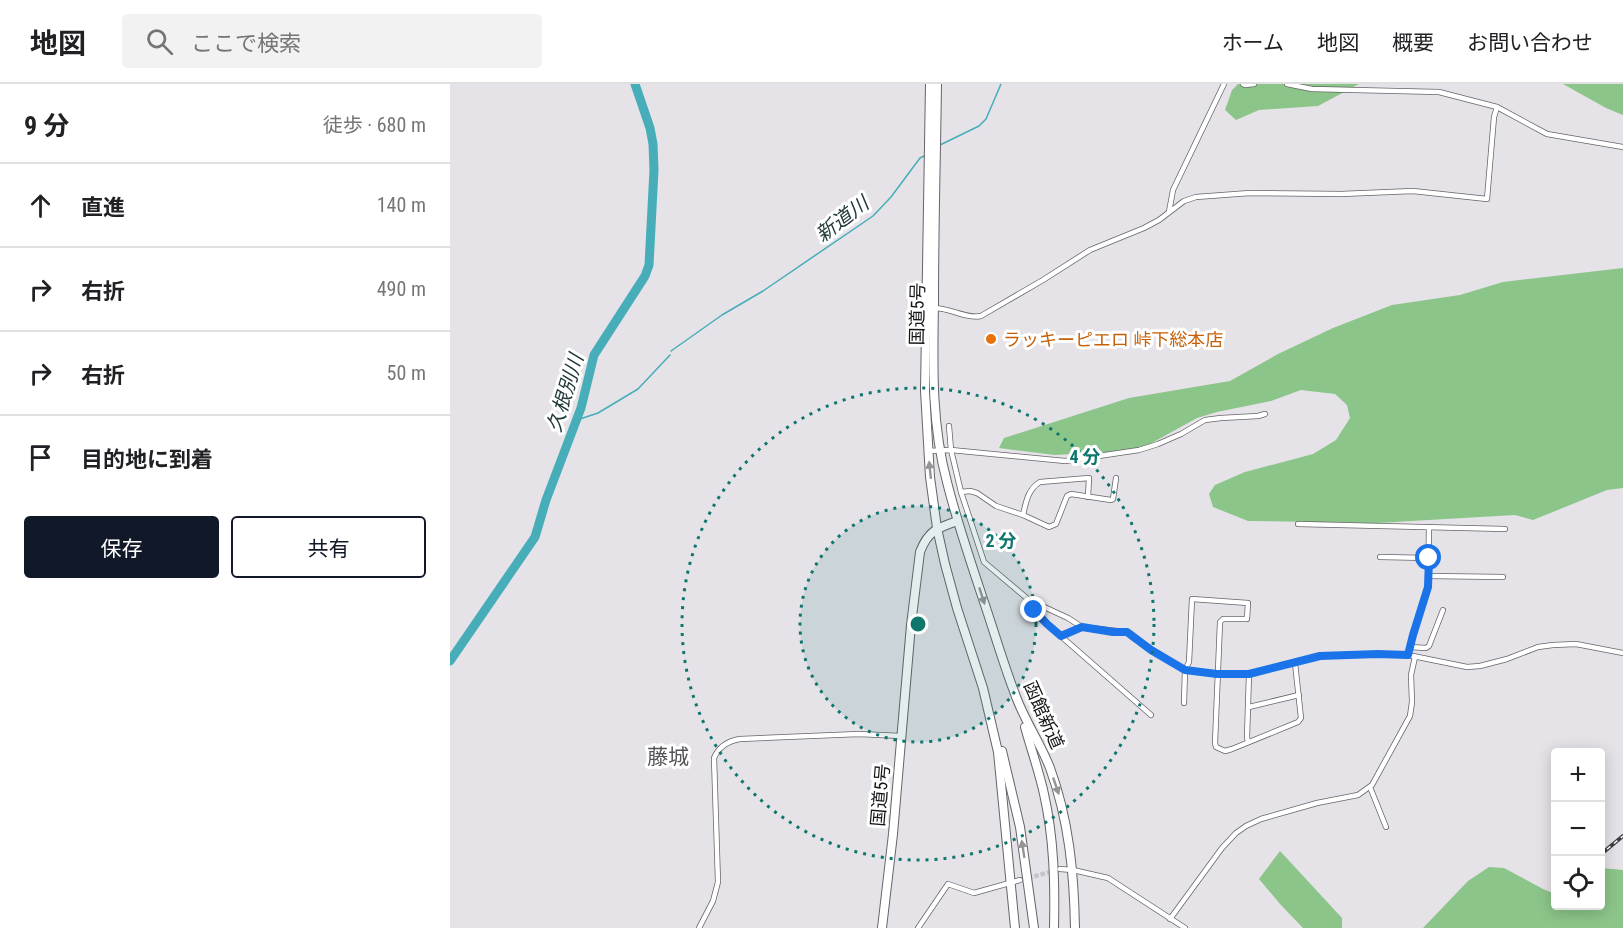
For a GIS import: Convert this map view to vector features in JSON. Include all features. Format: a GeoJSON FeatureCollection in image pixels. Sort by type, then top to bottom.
{"type":"FeatureCollection","features":[{"type":"Feature","properties":{"kind":"highway","name":"国道5号"},"geometry":{"type":"LineString","coordinates":[[930,84],[933,156],[930,308],[925,407],[938,528]]}},
{"type":"Feature","properties":{"kind":"highway","name":"国道5号"},"geometry":{"type":"LineString","coordinates":[[933,142],[937,84]]}},
{"type":"Feature","properties":{"kind":"highway","name":"国道5号"},"geometry":{"type":"LineString","coordinates":[[882,928],[920,552],[924,541],[930,534],[957,520],[940,450],[934,393],[930,308]]}},
{"type":"Feature","properties":{"kind":"highway","name":"函館新道"},"geometry":{"type":"LineString","coordinates":[[957,520],[1015,695],[1045,757],[1057,789],[1067,829],[1073,870],[1075,928]]}},
{"type":"Feature","properties":{"kind":"highway"},"geometry":{"type":"LineString","coordinates":[[938,528],[954,597],[1005,759],[1024,856],[1034,928]]}},
{"type":"Feature","properties":{"kind":"highway"},"geometry":{"type":"LineString","coordinates":[[983,688],[998,752],[1016,881],[1015,928]]}},
{"type":"Feature","properties":{"kind":"highway"},"geometry":{"type":"LineString","coordinates":[[1015,695],[1044,794],[1053,867],[1054,928]]}},
{"type":"Feature","properties":{"kind":"street"},"geometry":{"type":"LineString","coordinates":[[1169,212],[1173,190],[1224,84]]}},
{"type":"Feature","properties":{"kind":"street"},"geometry":{"type":"LineString","coordinates":[[1243,84],[1254,84]]}},
{"type":"Feature","properties":{"kind":"street"},"geometry":{"type":"LineString","coordinates":[[1287,84],[1312,89],[1439,92],[1497,106],[1547,134],[1623,147]]}},
{"type":"Feature","properties":{"kind":"street"},"geometry":{"type":"LineString","coordinates":[[930,308],[944,308],[974,317],[981,316],[1090,250],[1144,228],[1184,201],[1196,197],[1250,193],[1341,194],[1413,191],[1487,199],[1494,117],[1497,106]]}},
{"type":"Feature","properties":{"kind":"street"},"geometry":{"type":"LineString","coordinates":[[928,451],[951,450],[1065,461],[1139,450],[1181,434],[1205,420],[1265,414]]}},
{"type":"Feature","properties":{"kind":"street"},"geometry":{"type":"LineString","coordinates":[[949,426],[951,450],[961,492],[984,562],[1029,600],[1082,627],[1127,632],[1151,650],[1185,670],[1217,674],[1249,674],[1320,656],[1378,654],[1408,655],[1467,667],[1507,659],[1538,647],[1576,644],[1623,653]]}},
{"type":"Feature","properties":{"kind":"street"},"geometry":{"type":"LineString","coordinates":[[1023,515],[1028,494],[1035,484],[1040,482],[1087,477],[1090,479],[1088,496]]}},
{"type":"Feature","properties":{"kind":"street"},"geometry":{"type":"LineString","coordinates":[[961,492],[977,493],[996,506],[1049,527],[1056,524],[1067,496],[1071,494],[1113,499],[1116,478]]}},
{"type":"Feature","properties":{"kind":"street"},"geometry":{"type":"LineString","coordinates":[[1298,524],[1505,529]]}},
{"type":"Feature","properties":{"kind":"street"},"geometry":{"type":"LineString","coordinates":[[1408,655],[1428,587],[1429,527]]}},
{"type":"Feature","properties":{"kind":"street"},"geometry":{"type":"LineString","coordinates":[[1380,557],[1429,558]]}},
{"type":"Feature","properties":{"kind":"street"},"geometry":{"type":"LineString","coordinates":[[972,567],[984,562]]}},
{"type":"Feature","properties":{"kind":"street"},"geometry":{"type":"LineString","coordinates":[[1429,576],[1503,577]]}},
{"type":"Feature","properties":{"kind":"street"},"geometry":{"type":"LineString","coordinates":[[1184,703],[1185,670],[1189,662],[1192,599],[1248,603],[1247,619],[1223,619],[1220,622],[1216,747],[1225,751],[1232,749],[1298,722],[1301,718],[1295,663]]}},
{"type":"Feature","properties":{"kind":"street"},"geometry":{"type":"LineString","coordinates":[[1029,600],[1034,610],[1047,624],[1151,715]]}},
{"type":"Feature","properties":{"kind":"street"},"geometry":{"type":"LineString","coordinates":[[1410,647],[1426,648],[1429,646],[1443,610]]}},
{"type":"Feature","properties":{"kind":"street"},"geometry":{"type":"LineString","coordinates":[[1061,636],[1082,627]]}},
{"type":"Feature","properties":{"kind":"street"},"geometry":{"type":"LineString","coordinates":[[1170,919],[1222,848],[1246,826],[1261,819],[1317,803],[1358,795],[1370,787],[1410,716],[1411,675],[1415,657]]}},
{"type":"Feature","properties":{"kind":"street"},"geometry":{"type":"LineString","coordinates":[[1248,742],[1249,674]]}},
{"type":"Feature","properties":{"kind":"street"},"geometry":{"type":"LineString","coordinates":[[1249,707],[1299,695]]}},
{"type":"Feature","properties":{"kind":"street"},"geometry":{"type":"LineString","coordinates":[[699,928],[712,902],[718,882],[714,758],[720,748],[740,739],[859,734],[902,736]]}},
{"type":"Feature","properties":{"kind":"street"},"geometry":{"type":"LineString","coordinates":[[1370,787],[1386,827]]}},
{"type":"Feature","properties":{"kind":"street"},"geometry":{"type":"LineString","coordinates":[[1060,869],[1108,878],[1185,928]]}},
{"type":"Feature","properties":{"kind":"street"},"geometry":{"type":"LineString","coordinates":[[918,928],[948,884],[974,893],[1016,881]]}},
{"type":"Feature","properties":{"kind":"green space"},"geometry":{"type":"Polygon","coordinates":[[[1238,84],[1359,84],[1318,106],[1259,110],[1236,120],[1225,110],[1232,90],[1238,84]]]}},
{"type":"Feature","properties":{"kind":"green space"},"geometry":{"type":"Polygon","coordinates":[[[1563,84],[1623,84],[1623,115],[1606,108],[1563,84]]]}},
{"type":"Feature","properties":{"kind":"green space"},"geometry":{"type":"Polygon","coordinates":[[[1623,268],[1623,488],[1607,490],[1533,520],[1515,515],[1377,523],[1248,521],[1213,507],[1209,494],[1215,485],[1245,472],[1313,454],[1336,440],[1350,418],[1347,405],[1335,394],[1301,390],[1271,401],[1217,412],[1197,418],[1150,444],[1125,451],[1055,455],[999,448],[1004,438],[1129,398],[1230,381],[1278,354],[1333,328],[1392,305],[1460,295],[1503,282],[1623,268]]]}},
{"type":"Feature","properties":{"kind":"green space"},"geometry":{"type":"Polygon","coordinates":[[[1280,851],[1342,918],[1342,928],[1303,928],[1259,879],[1280,851]]]}},
{"type":"Feature","properties":{"kind":"green space"},"geometry":{"type":"Polygon","coordinates":[[[1489,867],[1504,868],[1551,892],[1551,910],[1605,910],[1605,868],[1623,870],[1623,928],[1423,928],[1468,881],[1489,867]]]}},
{"type":"Feature","properties":{"kind":"waterway","name":"久根別川"},"geometry":{"type":"LineString","coordinates":[[450,661],[535,537],[546,500],[581,408],[594,355],[645,276],[649,265],[654,170],[653,144],[635,84]]}},
{"type":"Feature","properties":{"kind":"waterway","name":"新道川"},"geometry":{"type":"LineString","coordinates":[[940,145],[979,126],[986,119],[1001,84]]}},
{"type":"Feature","properties":{"kind":"waterway","name":"新道川"},"geometry":{"type":"LineString","coordinates":[[671,351],[873,216],[891,197],[920,158],[926,155]]}},
{"type":"Feature","properties":{"kind":"waterway","name":"新道川"},"geometry":{"type":"LineString","coordinates":[[577,420],[598,413],[638,389],[670,355]]}},
{"type":"Feature","properties":{"kind":"tunnel"},"geometry":{"type":"LineString","coordinates":[[1028,878],[1054,871]]}},
{"type":"Feature","properties":{"kind":"railway"},"geometry":{"type":"LineString","coordinates":[[1605,851],[1623,836]]}},
{"type":"Feature","properties":{"kind":"place","name":"ラッキーピエロ 峠下総本店"},"geometry":{"type":"Point","coordinates":[991,339]}},
{"type":"Feature","properties":{"kind":"district","name":"藤城"},"geometry":{"type":"Point","coordinates":[668,757]}},
{"type":"Feature","properties":{"kind":"route"},"geometry":{"type":"LineString","coordinates":[[1034,610],[1061,636],[1082,627],[1127,632],[1151,650],[1185,670],[1217,674],[1249,674],[1320,656],[1408,655],[1428,587],[1429,558]]}}]}
